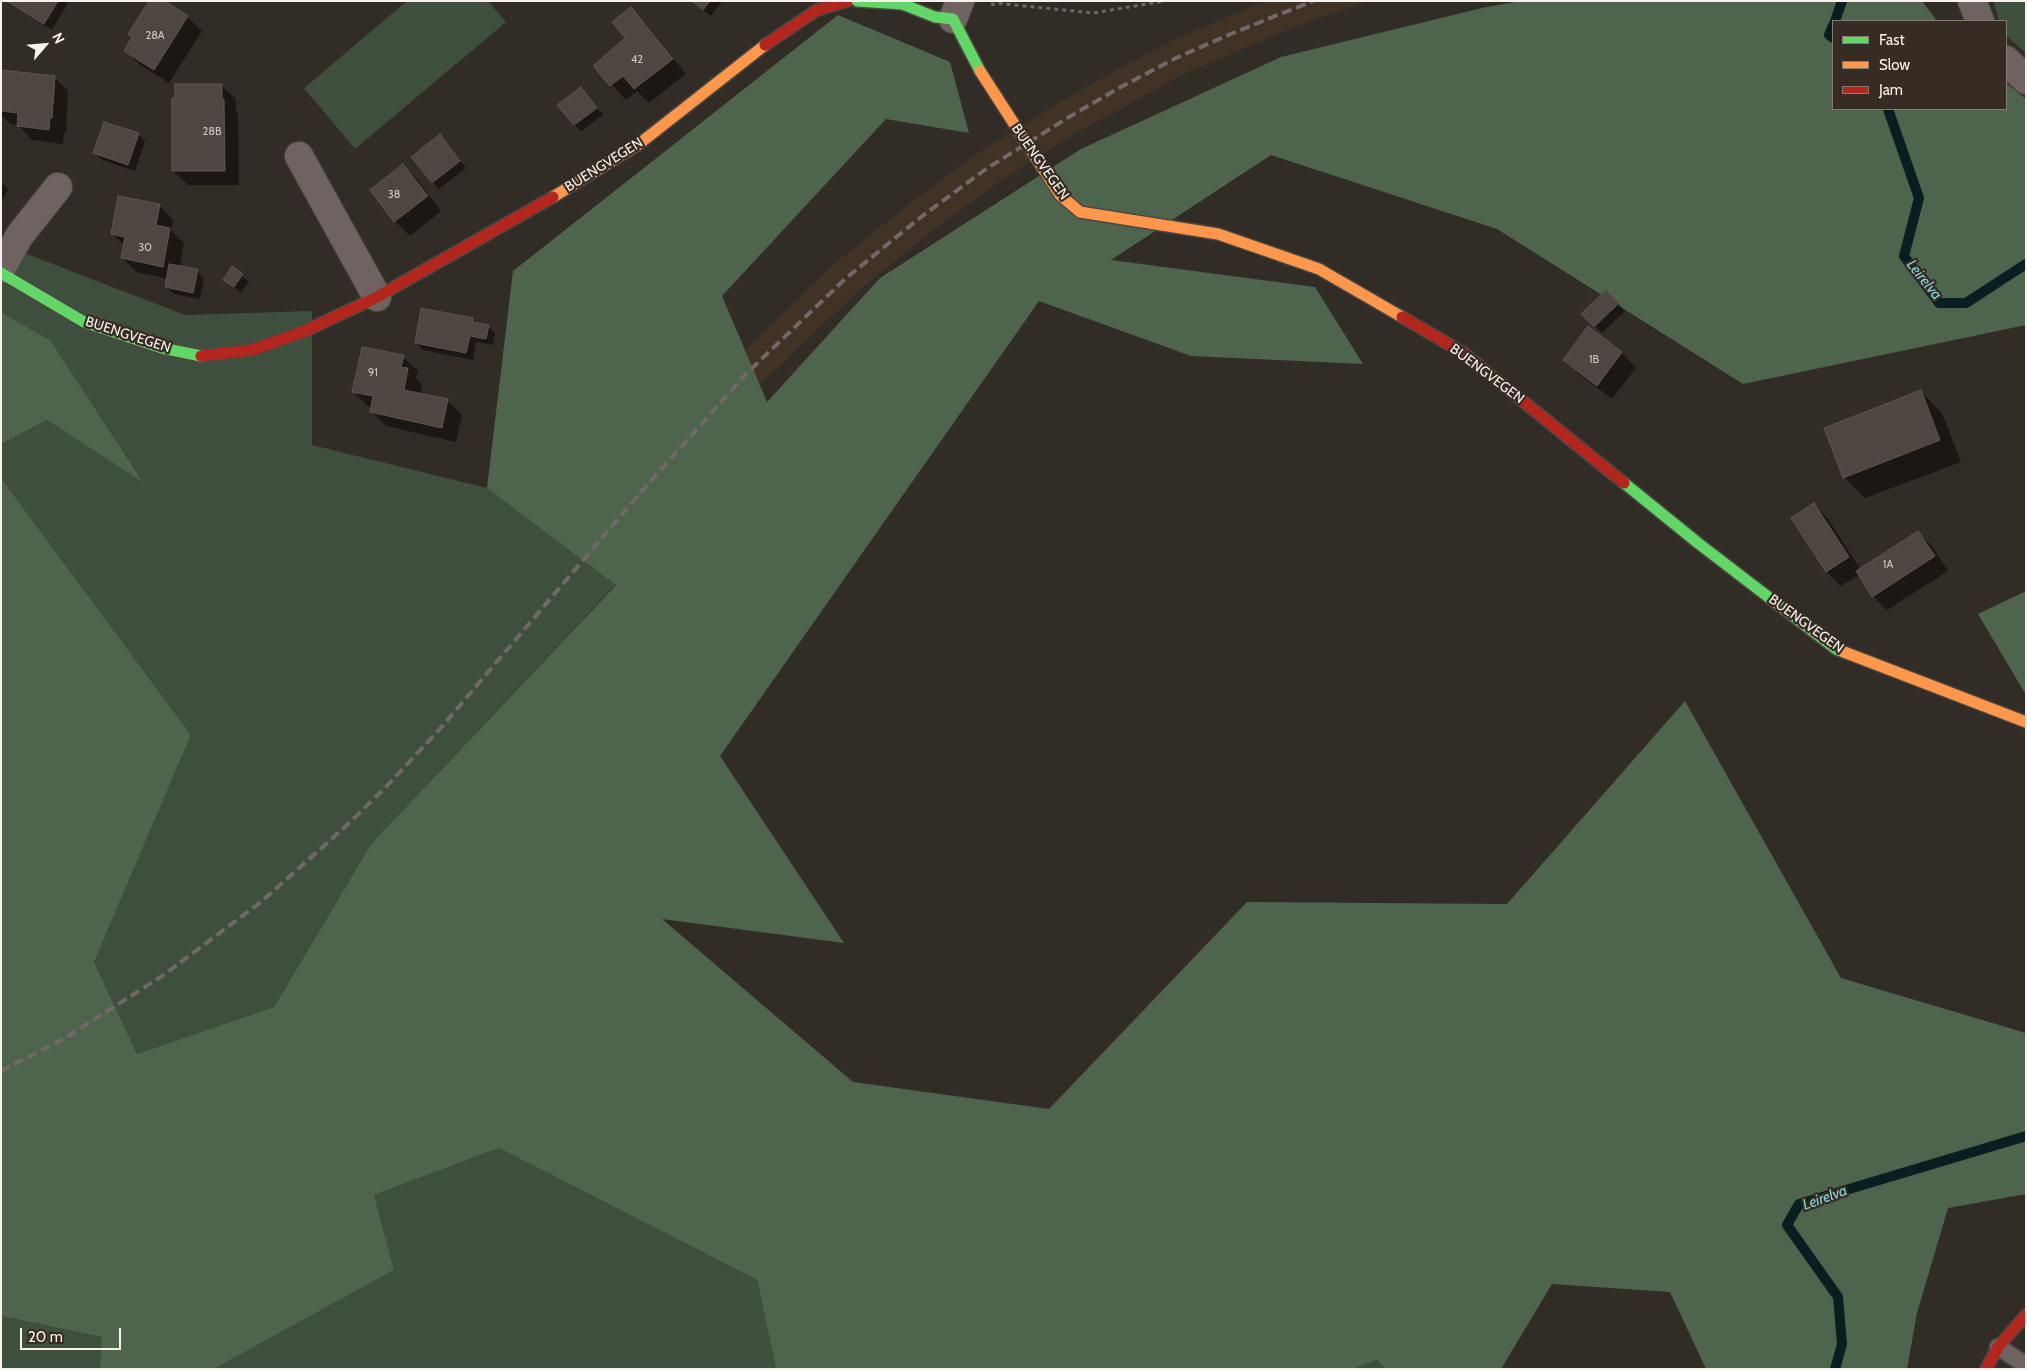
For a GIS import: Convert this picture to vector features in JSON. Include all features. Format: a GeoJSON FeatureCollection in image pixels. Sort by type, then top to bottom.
{"type":"FeatureCollection","features":[{"type":"Feature","properties":{"kind":"street","name":"BUENGVEGEN"},"geometry":{"type":"LineString","coordinates":[[58,187],[20,235],[1,271],[84,322],[162,348],[202,356],[252,350],[305,331],[377,297],[573,186],[639,144],[810,5],[847,1]]}},
{"type":"Feature","properties":{"kind":"street"},"geometry":{"type":"LineString","coordinates":[[857,1],[902,4],[935,17],[956,10]]}},
{"type":"Feature","properties":{"kind":"street"},"geometry":{"type":"LineString","coordinates":[[1972,1],[1980,20]]}},
{"type":"Feature","properties":{"kind":"street","name":"BUENGVEGEN"},"geometry":{"type":"LineString","coordinates":[[956,10],[980,71],[1060,195],[1080,212],[1218,234],[1319,269],[1462,352],[1698,543],[1836,650],[2026,722]]}},
{"type":"Feature","properties":{"kind":"street"},"geometry":{"type":"LineString","coordinates":[[2007,61],[2026,80]]}},
{"type":"Feature","properties":{"kind":"street"},"geometry":{"type":"LineString","coordinates":[[299,156],[377,297]]}},
{"type":"Feature","properties":{"kind":"street"},"geometry":{"type":"LineString","coordinates":[[1986,1369],[1998,1347],[2026,1316]]}},
{"type":"Feature","properties":{"kind":"lane"},"geometry":{"type":"LineString","coordinates":[[1998,1347],[2026,1365]]}},
{"type":"Feature","properties":{"kind":"path"},"geometry":{"type":"LineString","coordinates":[[956,10],[996,3],[1093,13],[1165,1]]}},
{"type":"Feature","properties":{"kind":"shaded area"},"geometry":{"type":"Polygon","coordinates":[[[1264,1],[1368,1],[1300,25],[1184,74],[1078,132],[996,184],[932,231],[857,292],[758,387],[733,362],[833,265],[910,203],[976,154],[1060,102],[1169,42],[1264,1]]]}},
{"type":"Feature","properties":{"kind":"green space"},"geometry":{"type":"Polygon","coordinates":[[[407,1],[488,1],[506,22],[355,149],[304,88],[407,1]]]}},
{"type":"Feature","properties":{"kind":"green space"},"geometry":{"type":"Polygon","coordinates":[[[1520,1],[1922,1],[1936,20],[1832,20],[1832,110],[2007,110],[2007,84],[2026,99],[2026,325],[1743,384],[1497,229],[1271,155],[1111,260],[1315,287],[1363,364],[1191,356],[1039,301],[720,756],[844,943],[662,919],[853,1082],[1049,1109],[1247,902],[1507,904],[1685,701],[1841,978],[2026,1033],[2026,1194],[1948,1208],[1917,1313],[1907,1369],[1706,1369],[1670,1292],[1552,1284],[1501,1369],[1385,1369],[1377,1360],[1353,1369],[776,1369],[757,1280],[499,1148],[374,1195],[394,1270],[214,1369],[100,1369],[102,1337],[1,1316],[1,478],[191,735],[94,962],[137,1054],[274,1007],[371,844],[616,585],[487,488],[513,271],[838,15],[950,62],[969,133],[886,119],[722,296],[767,402],[880,278],[1081,149],[1281,57],[1482,8],[1520,1]]]}},
{"type":"Feature","properties":{"kind":"green space"},"geometry":{"type":"Polygon","coordinates":[[[1993,1],[2026,1],[2026,53],[2007,37],[2007,20],[1999,20],[1993,1]]]}},
{"type":"Feature","properties":{"kind":"green space"},"geometry":{"type":"Polygon","coordinates":[[[1,244],[185,315],[312,311],[312,445],[487,488],[616,584],[371,844],[274,1007],[137,1054],[94,962],[191,735],[1,478],[1,444],[47,420],[142,480],[51,341],[1,312],[1,244]]]}},
{"type":"Feature","properties":{"kind":"green space"},"geometry":{"type":"Polygon","coordinates":[[[1,312],[51,341],[143,482],[47,420],[1,444],[1,312]]]}},
{"type":"Feature","properties":{"kind":"green space"},"geometry":{"type":"Polygon","coordinates":[[[2026,591],[2026,695],[1978,614],[2026,591]]]}},
{"type":"Feature","properties":{"kind":"green space"},"geometry":{"type":"Polygon","coordinates":[[[499,1148],[757,1280],[776,1369],[214,1369],[394,1270],[374,1195],[499,1148]]]}},
{"type":"Feature","properties":{"kind":"green space"},"geometry":{"type":"Polygon","coordinates":[[[1,1316],[103,1337],[100,1369],[1,1369],[1,1316]]]}},
{"type":"Feature","properties":{"kind":"green space"},"geometry":{"type":"Polygon","coordinates":[[[1377,1360],[1385,1369],[1353,1369],[1377,1360]]]}},
{"type":"Feature","properties":{"kind":"building"},"geometry":{"type":"Polygon","coordinates":[[[7,1],[58,1],[44,24],[7,1]]]}},
{"type":"Feature","properties":{"kind":"building"},"geometry":{"type":"Polygon","coordinates":[[[149,1],[165,1],[188,16],[154,70],[124,51],[132,37],[128,34],[149,1]]]}},
{"type":"Feature","properties":{"kind":"building"},"geometry":{"type":"Polygon","coordinates":[[[692,1],[710,1],[703,10],[692,1]]]}},
{"type":"Feature","properties":{"kind":"building"},"geometry":{"type":"Polygon","coordinates":[[[631,7],[673,59],[634,89],[623,76],[610,86],[593,66],[625,38],[612,22],[631,7]]]}},
{"type":"Feature","properties":{"kind":"building"},"geometry":{"type":"Polygon","coordinates":[[[1,70],[55,76],[52,118],[50,118],[49,130],[17,126],[18,113],[1,111],[1,70]]]}},
{"type":"Feature","properties":{"kind":"building"},"geometry":{"type":"Polygon","coordinates":[[[175,84],[222,84],[225,171],[172,171],[172,98],[175,98],[175,84]]]}},
{"type":"Feature","properties":{"kind":"building"},"geometry":{"type":"Polygon","coordinates":[[[581,87],[597,108],[574,125],[557,105],[581,87]]]}},
{"type":"Feature","properties":{"kind":"building"},"geometry":{"type":"Polygon","coordinates":[[[104,122],[139,133],[128,165],[93,153],[104,122]]]}},
{"type":"Feature","properties":{"kind":"building"},"geometry":{"type":"Polygon","coordinates":[[[440,134],[460,161],[432,183],[411,157],[440,134]]]}},
{"type":"Feature","properties":{"kind":"building"},"geometry":{"type":"Polygon","coordinates":[[[403,164],[428,196],[394,222],[370,190],[403,164]]]}},
{"type":"Feature","properties":{"kind":"building"},"geometry":{"type":"Polygon","coordinates":[[[118,196],[160,204],[156,225],[170,228],[163,267],[121,258],[125,237],[111,234],[118,196]]]}},
{"type":"Feature","properties":{"kind":"building"},"geometry":{"type":"Polygon","coordinates":[[[169,264],[198,269],[193,293],[165,287],[169,264]]]}},
{"type":"Feature","properties":{"kind":"building"},"geometry":{"type":"Polygon","coordinates":[[[232,266],[243,274],[234,287],[223,280],[232,266]]]}},
{"type":"Feature","properties":{"kind":"building"},"geometry":{"type":"Polygon","coordinates":[[[1606,290],[1619,303],[1594,327],[1581,314],[1606,290]]]}},
{"type":"Feature","properties":{"kind":"building"},"geometry":{"type":"Polygon","coordinates":[[[421,308],[473,318],[473,322],[489,325],[486,339],[470,336],[466,353],[415,343],[421,308]]]}},
{"type":"Feature","properties":{"kind":"building"},"geometry":{"type":"Polygon","coordinates":[[[1588,326],[1622,352],[1597,386],[1563,360],[1588,326]]]}},
{"type":"Feature","properties":{"kind":"building"},"geometry":{"type":"Polygon","coordinates":[[[362,347],[404,355],[401,367],[408,368],[404,390],[448,399],[442,428],[370,412],[373,396],[352,392],[362,347]]]}},
{"type":"Feature","properties":{"kind":"building"},"geometry":{"type":"Polygon","coordinates":[[[1921,390],[1940,440],[1843,478],[1824,428],[1921,390]]]}},
{"type":"Feature","properties":{"kind":"building"},"geometry":{"type":"Polygon","coordinates":[[[1814,503],[1849,557],[1826,572],[1791,518],[1814,503]]]}},
{"type":"Feature","properties":{"kind":"building"},"geometry":{"type":"Polygon","coordinates":[[[1918,531],[1935,556],[1872,597],[1856,571],[1918,531]]]}},
{"type":"Feature","properties":{"kind":"waterway","name":"Leirelva"},"geometry":{"type":"LineString","coordinates":[[1835,20],[1842,1]]}},
{"type":"Feature","properties":{"kind":"waterway","name":"Leirelva"},"geometry":{"type":"LineString","coordinates":[[1832,28],[1829,35],[1832,37]]}},
{"type":"Feature","properties":{"kind":"waterway","name":"Leirelva"},"geometry":{"type":"LineString","coordinates":[[1888,110],[1919,198],[1904,256],[1939,303],[1966,303],[2026,264]]}},
{"type":"Feature","properties":{"kind":"waterway","name":"Leirelva"},"geometry":{"type":"LineString","coordinates":[[1835,1369],[1842,1344],[1838,1297],[1787,1225],[1799,1204],[2026,1136]]}},
{"type":"Feature","properties":{"kind":"railway"},"geometry":{"type":"LineString","coordinates":[[1,1071],[67,1037],[165,974],[261,902],[346,826],[384,789],[439,730],[640,493],[746,374],[845,279],[921,217],[986,169],[1119,88],[1176,58],[1313,1]]}},
{"type":"Feature","properties":{"kind":"traffic: fast"},"geometry":{"type":"LineString","coordinates":[[857,1],[902,4],[935,17],[953,19],[980,71]]}},
{"type":"Feature","properties":{"kind":"traffic: fast"},"geometry":{"type":"LineString","coordinates":[[1,273],[84,322],[162,348],[201,356]]}},
{"type":"Feature","properties":{"kind":"traffic: fast"},"geometry":{"type":"LineString","coordinates":[[1624,483],[1698,543],[1836,649],[1844,652]]}},
{"type":"Feature","properties":{"kind":"traffic: slow"},"geometry":{"type":"LineString","coordinates":[[553,197],[639,144],[765,45]]}},
{"type":"Feature","properties":{"kind":"traffic: slow"},"geometry":{"type":"LineString","coordinates":[[980,71],[1060,195]]}},
{"type":"Feature","properties":{"kind":"traffic: slow"},"geometry":{"type":"LineString","coordinates":[[1060,195],[1080,212],[1218,234],[1319,269],[1402,317]]}},
{"type":"Feature","properties":{"kind":"traffic: slow"},"geometry":{"type":"LineString","coordinates":[[1844,652],[2026,722]]}},
{"type":"Feature","properties":{"kind":"traffic: jam"},"geometry":{"type":"LineString","coordinates":[[765,45],[817,10],[847,1]]}},
{"type":"Feature","properties":{"kind":"traffic: jam"},"geometry":{"type":"LineString","coordinates":[[201,356],[252,350],[305,331],[377,297],[553,197]]}},
{"type":"Feature","properties":{"kind":"traffic: jam"},"geometry":{"type":"LineString","coordinates":[[1402,317],[1462,352],[1624,483]]}},
{"type":"Feature","properties":{"kind":"traffic: jam"},"geometry":{"type":"LineString","coordinates":[[1986,1369],[1998,1347],[2026,1315]]}}]}
